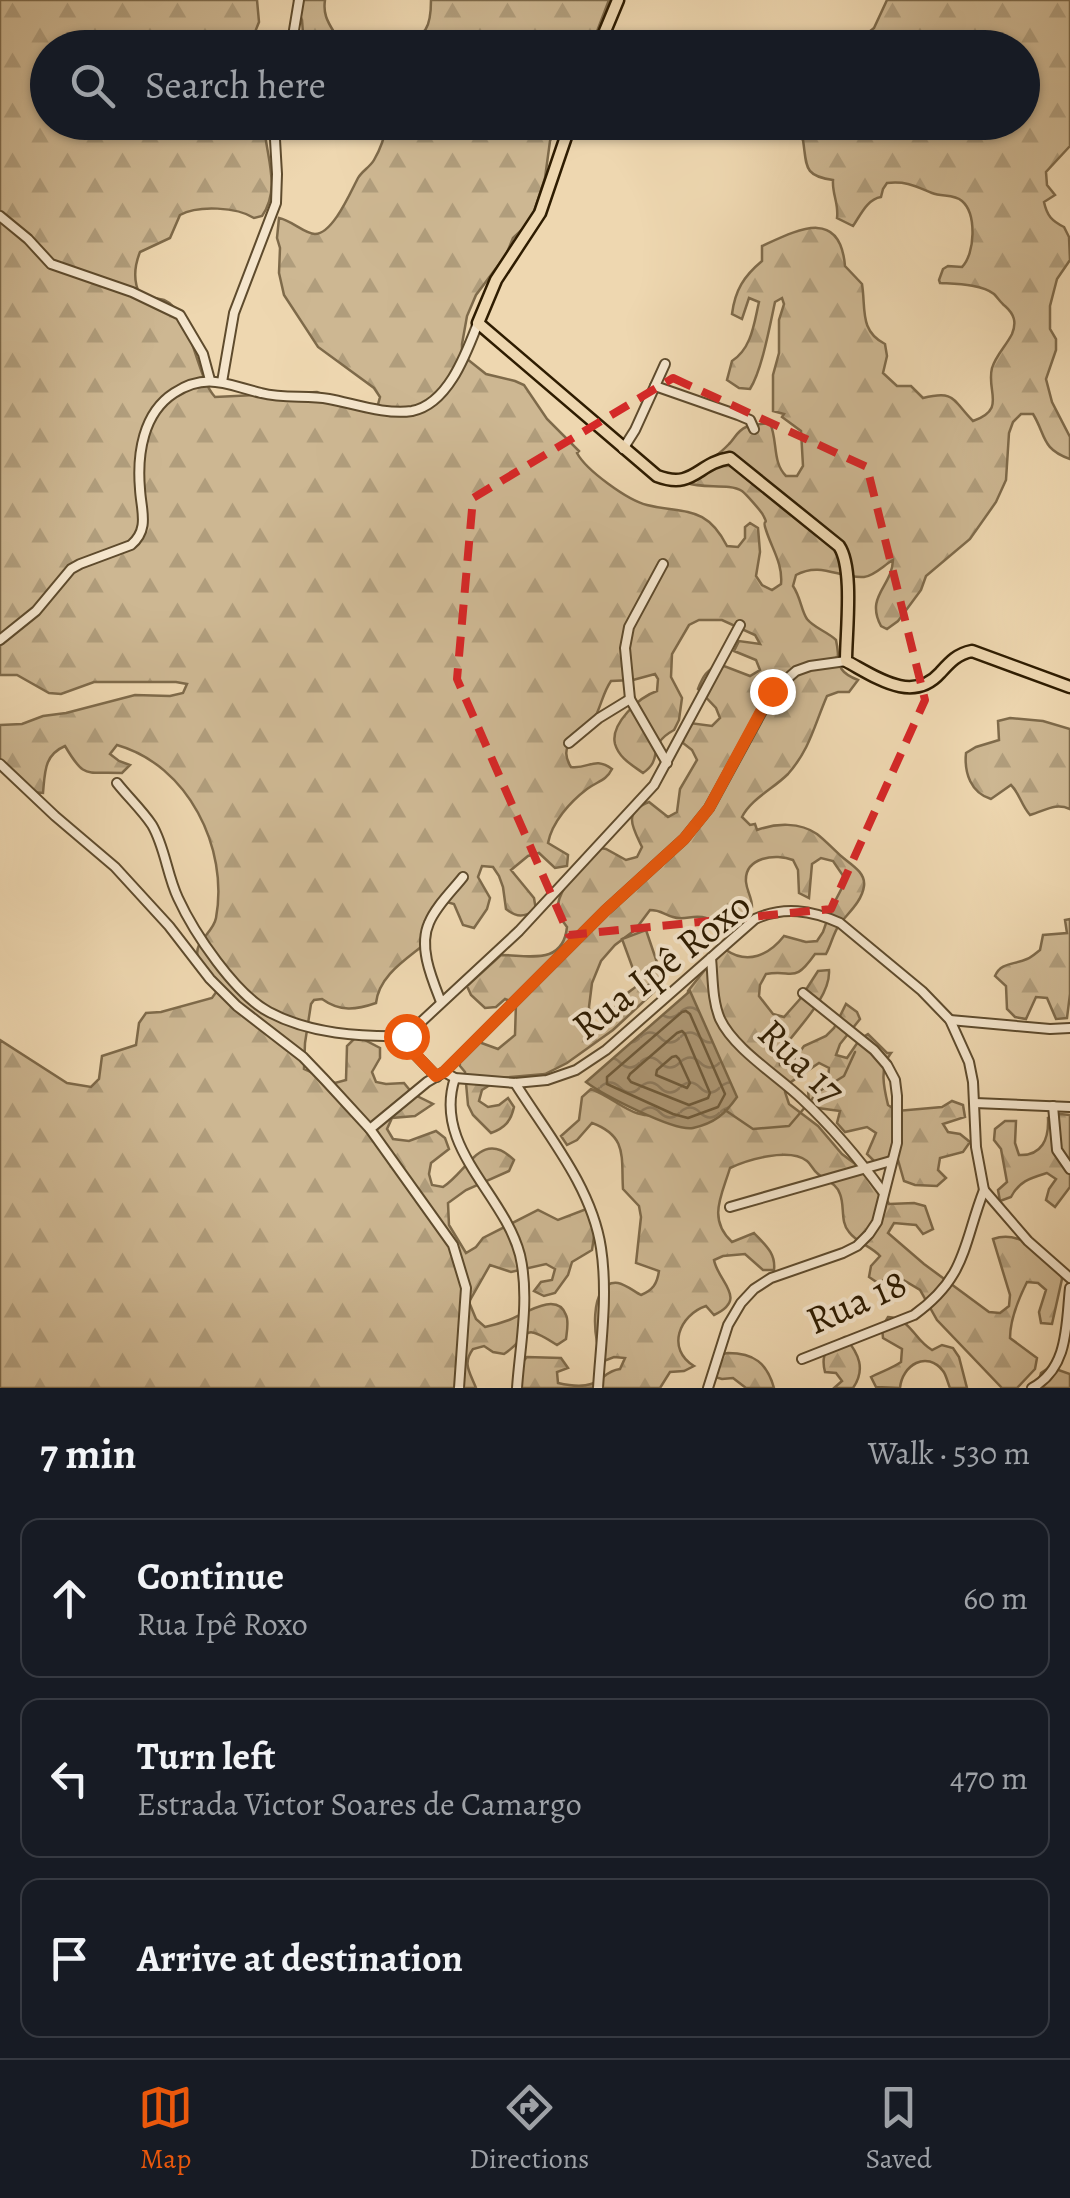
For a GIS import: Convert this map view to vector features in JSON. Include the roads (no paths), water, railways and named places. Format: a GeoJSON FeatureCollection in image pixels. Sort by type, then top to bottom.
{"type":"FeatureCollection","features":[{"type":"Feature","properties":{"kind":"main road"},"geometry":{"type":"LineString","coordinates":[[606,30],[618,0]]}},
{"type":"Feature","properties":{"kind":"main road"},"geometry":{"type":"LineString","coordinates":[[565,140],[540,213],[496,280],[478,323],[656,476],[685,480],[714,462],[730,458],[839,546],[848,570],[846,661],[882,680],[902,687],[920,687],[959,654],[972,650],[1070,688]]}},
{"type":"Feature","properties":{"kind":"street"},"geometry":{"type":"LineString","coordinates":[[294,30],[299,0]]}},
{"type":"Feature","properties":{"kind":"street"},"geometry":{"type":"LineString","coordinates":[[222,382],[234,313],[276,203],[275,140]]}},
{"type":"Feature","properties":{"kind":"street"},"geometry":{"type":"LineString","coordinates":[[0,216],[50,264],[132,292],[180,315],[203,354],[210,380]]}},
{"type":"Feature","properties":{"kind":"street"},"geometry":{"type":"LineString","coordinates":[[0,640],[36,611],[71,570],[137,540],[144,524],[139,487],[143,438],[156,410],[170,396],[210,380],[265,394],[322,398],[391,411],[413,410],[430,404],[440,394],[463,363],[478,323]]}},
{"type":"Feature","properties":{"kind":"street"},"geometry":{"type":"LineString","coordinates":[[623,449],[666,364]]}},
{"type":"Feature","properties":{"kind":"street"},"geometry":{"type":"LineString","coordinates":[[655,386],[738,414],[750,420],[754,428]]}},
{"type":"Feature","properties":{"kind":"street"},"geometry":{"type":"LineString","coordinates":[[663,564],[625,639],[630,698],[667,763]]}},
{"type":"Feature","properties":{"kind":"street"},"geometry":{"type":"LineString","coordinates":[[117,784],[152,826],[175,892],[202,940],[251,1000],[270,1013],[323,1030],[406,1036],[519,931],[654,785],[740,625]]}},
{"type":"Feature","properties":{"kind":"street"},"geometry":{"type":"LineString","coordinates":[[370,1129],[440,1074],[684,839],[709,808],[772,691],[796,671],[846,661]]}},
{"type":"Feature","properties":{"kind":"street"},"geometry":{"type":"LineString","coordinates":[[569,743],[630,698]]}},
{"type":"Feature","properties":{"kind":"street"},"geometry":{"type":"LineString","coordinates":[[0,764],[115,867],[169,926],[210,980],[252,1019],[303,1057],[370,1129],[453,1245],[461,1267],[466,1288],[459,1388]]}},
{"type":"Feature","properties":{"kind":"street"},"geometry":{"type":"LineString","coordinates":[[441,1002],[431,978],[426,930],[463,877]]}},
{"type":"Feature","properties":{"kind":"street","name":"Rua Ipê Roxo"},"geometry":{"type":"LineString","coordinates":[[455,1078],[515,1083],[548,1080],[576,1070],[606,1050],[755,919],[786,910],[816,914],[840,924],[922,990],[950,1020]]}},
{"type":"Feature","properties":{"kind":"street","name":"Rua 17"},"geometry":{"type":"LineString","coordinates":[[712,958],[715,1002],[721,1021],[734,1039],[805,1102],[884,1192]]}},
{"type":"Feature","properties":{"kind":"street"},"geometry":{"type":"LineString","coordinates":[[708,1388],[728,1326],[754,1289],[771,1278],[857,1246],[869,1234],[876,1222],[897,1143],[894,1080],[887,1066],[874,1050],[803,993]]}},
{"type":"Feature","properties":{"kind":"street"},"geometry":{"type":"LineString","coordinates":[[1070,1028],[950,1020],[968,1062],[984,1190],[1028,1241],[1070,1278]]}},
{"type":"Feature","properties":{"kind":"street"},"geometry":{"type":"LineString","coordinates":[[406,1036],[412,1051],[440,1074],[455,1078],[450,1092],[452,1128],[458,1146],[514,1234],[524,1274],[516,1388]]}},
{"type":"Feature","properties":{"kind":"street"},"geometry":{"type":"LineString","coordinates":[[515,1083],[575,1177],[596,1227],[605,1289],[598,1388]]}},
{"type":"Feature","properties":{"kind":"street"},"geometry":{"type":"LineString","coordinates":[[976,1102],[1070,1107]]}},
{"type":"Feature","properties":{"kind":"street"},"geometry":{"type":"LineString","coordinates":[[1053,1106],[1058,1150],[1070,1170]]}},
{"type":"Feature","properties":{"kind":"street"},"geometry":{"type":"LineString","coordinates":[[730,1207],[891,1161]]}},
{"type":"Feature","properties":{"kind":"street","name":"Rua 18"},"geometry":{"type":"LineString","coordinates":[[802,1359],[896,1322],[930,1303],[958,1269],[984,1190]]}},
{"type":"Feature","properties":{"kind":"street"},"geometry":{"type":"LineString","coordinates":[[1032,1388],[1058,1362],[1064,1345],[1070,1288]]}},
{"type":"Feature","properties":{"kind":"water"},"geometry":{"type":"Polygon","coordinates":[[[690,991],[737,1097],[724,1113],[707,1123],[684,1128],[639,1111],[586,1082],[690,991]]]}},
{"type":"Feature","properties":{"kind":"waterway"},"geometry":{"type":"LineString","coordinates":[[725,1110],[753,1129],[789,1126],[818,1092],[844,1076],[855,1052]]}}]}
